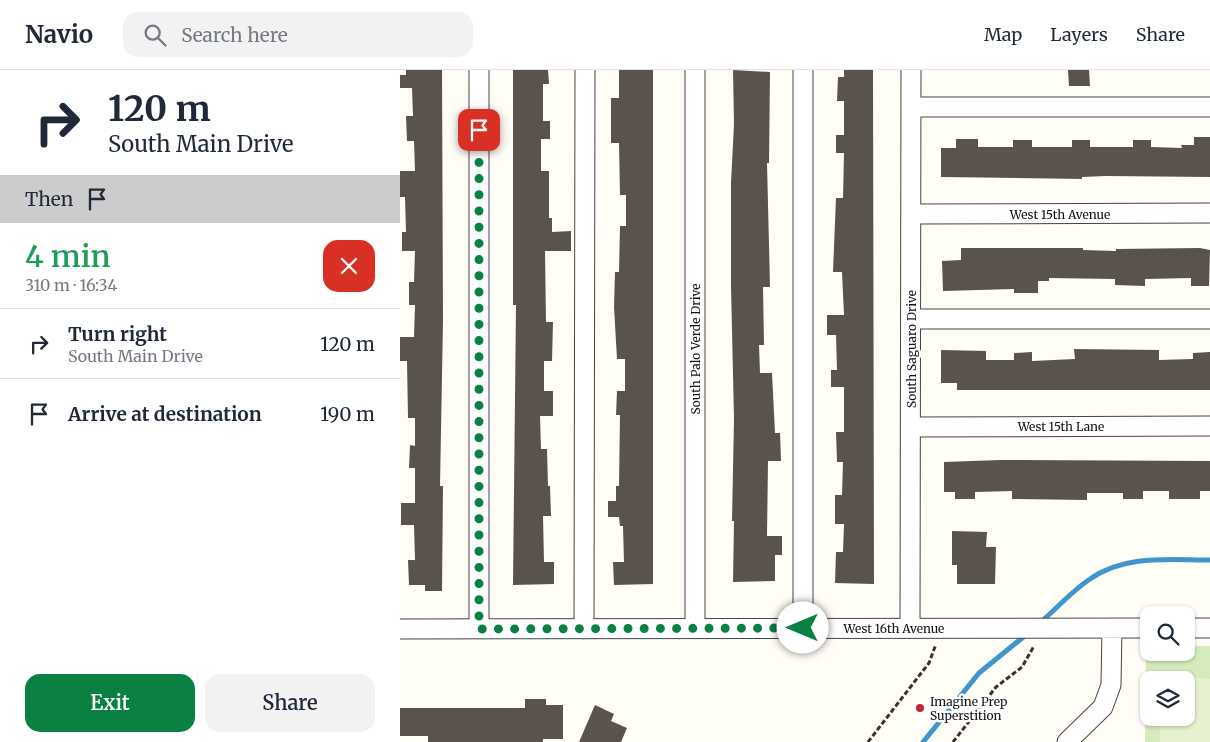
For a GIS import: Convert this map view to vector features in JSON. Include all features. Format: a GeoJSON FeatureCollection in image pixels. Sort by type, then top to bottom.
{"type":"FeatureCollection","features":[{"type":"Feature","properties":{"kind":"street"},"geometry":{"type":"LineString","coordinates":[[479,70],[479,629]]}},
{"type":"Feature","properties":{"kind":"street"},"geometry":{"type":"LineString","coordinates":[[584,629],[585,70]]}},
{"type":"Feature","properties":{"kind":"street","name":"South Palo Verde Drive"},"geometry":{"type":"LineString","coordinates":[[695,70],[695,628]]}},
{"type":"Feature","properties":{"kind":"street"},"geometry":{"type":"LineString","coordinates":[[803,70],[803,628]]}},
{"type":"Feature","properties":{"kind":"street","name":"South Saguaro Drive"},"geometry":{"type":"LineString","coordinates":[[910,628],[911,70]]}},
{"type":"Feature","properties":{"kind":"street"},"geometry":{"type":"LineString","coordinates":[[911,107],[1210,106]]}},
{"type":"Feature","properties":{"kind":"street","name":"West 15th Avenue"},"geometry":{"type":"LineString","coordinates":[[911,214],[1210,213]]}},
{"type":"Feature","properties":{"kind":"street"},"geometry":{"type":"LineString","coordinates":[[911,319],[1210,319]]}},
{"type":"Feature","properties":{"kind":"street","name":"West 15th Lane"},"geometry":{"type":"LineString","coordinates":[[911,427],[1210,426]]}},
{"type":"Feature","properties":{"kind":"street"},"geometry":{"type":"LineString","coordinates":[[1068,742],[1103,707],[1111,685],[1112,628]]}},
{"type":"Feature","properties":{"kind":"street","name":"West 16th Avenue"},"geometry":{"type":"LineString","coordinates":[[400,629],[1140,628]]}},
{"type":"Feature","properties":{"kind":"street"},"geometry":{"type":"LineString","coordinates":[[1195,628],[1210,628]]}},
{"type":"Feature","properties":{"kind":"path"},"geometry":{"type":"LineString","coordinates":[[868,742],[928,663],[943,628]]}},
{"type":"Feature","properties":{"kind":"path"},"geometry":{"type":"LineString","coordinates":[[953,742],[996,687],[1022,666],[1044,628]]}},
{"type":"Feature","properties":{"kind":"green space"},"geometry":{"type":"Polygon","coordinates":[[[1195,646],[1210,646],[1210,742],[1145,742],[1145,726],[1195,726],[1195,671],[1146,671],[1146,661],[1195,661],[1195,646]]]}},
{"type":"Feature","properties":{"kind":"green space"},"geometry":{"type":"Polygon","coordinates":[[[1195,678],[1210,679],[1210,742],[1160,742],[1160,726],[1195,726],[1195,678]]]}},
{"type":"Feature","properties":{"kind":"building"},"geometry":{"type":"Polygon","coordinates":[[[406,70],[442,70],[443,320],[440,486],[443,486],[442,591],[425,591],[425,585],[409,585],[408,560],[415,560],[414,525],[401,525],[401,503],[415,503],[415,468],[409,468],[410,445],[415,446],[415,418],[408,418],[407,361],[400,361],[400,337],[414,337],[415,305],[409,305],[409,282],[414,282],[415,251],[402,251],[402,232],[406,232],[405,197],[400,197],[400,171],[415,171],[414,141],[407,141],[406,116],[413,116],[412,88],[400,88],[400,75],[406,75],[406,70]]]}},
{"type":"Feature","properties":{"kind":"building"},"geometry":{"type":"Polygon","coordinates":[[[513,70],[548,70],[549,84],[543,84],[543,121],[550,121],[550,139],[541,139],[541,171],[549,171],[549,218],[552,218],[552,232],[571,231],[571,251],[545,251],[546,322],[553,322],[552,361],[544,361],[544,391],[553,391],[553,416],[540,416],[541,449],[547,449],[551,516],[543,516],[544,562],[554,562],[554,584],[513,585],[516,305],[513,305],[513,70]]]}},
{"type":"Feature","properties":{"kind":"building"},"geometry":{"type":"Polygon","coordinates":[[[619,70],[653,70],[653,584],[614,585],[613,562],[624,562],[623,526],[620,526],[619,517],[608,517],[608,501],[616,501],[616,486],[619,486],[620,415],[616,415],[617,391],[625,391],[625,359],[617,359],[614,307],[615,272],[619,272],[620,226],[626,226],[626,195],[620,195],[619,143],[611,143],[611,98],[619,98],[619,70]]]}},
{"type":"Feature","properties":{"kind":"building"},"geometry":{"type":"Polygon","coordinates":[[[733,70],[770,72],[769,163],[767,163],[770,287],[763,287],[764,345],[759,345],[760,373],[772,373],[775,433],[780,433],[781,461],[768,461],[767,536],[782,536],[782,555],[775,555],[775,581],[733,582],[734,419],[731,183],[734,124],[733,70]]]}},
{"type":"Feature","properties":{"kind":"building"},"geometry":{"type":"Polygon","coordinates":[[[844,70],[873,70],[874,584],[835,583],[836,552],[843,552],[844,524],[835,524],[835,495],[842,495],[843,462],[837,462],[836,432],[844,432],[844,387],[831,387],[831,370],[837,370],[836,335],[827,335],[827,315],[844,315],[842,272],[833,272],[836,198],[843,198],[844,153],[836,153],[836,135],[844,135],[844,101],[837,101],[838,77],[844,77],[844,70]]]}},
{"type":"Feature","properties":{"kind":"building"},"geometry":{"type":"Polygon","coordinates":[[[1068,70],[1089,70],[1090,86],[1069,86],[1068,70]]]}},
{"type":"Feature","properties":{"kind":"building"},"geometry":{"type":"Polygon","coordinates":[[[1194,137],[1210,137],[1210,177],[1106,176],[1082,177],[1082,179],[941,177],[941,148],[956,148],[956,139],[978,139],[978,147],[1013,147],[1013,140],[1032,140],[1032,147],[1072,147],[1072,140],[1090,140],[1090,147],[1133,147],[1133,140],[1151,140],[1151,147],[1182,148],[1181,145],[1194,145],[1194,137]]]}},
{"type":"Feature","properties":{"kind":"building"},"geometry":{"type":"Polygon","coordinates":[[[961,248],[1083,248],[1083,250],[1116,251],[1116,249],[1200,248],[1210,250],[1209,286],[1191,286],[1191,278],[1145,279],[1145,286],[1115,285],[1115,279],[1049,278],[1049,281],[1038,281],[1038,293],[1014,293],[1014,289],[943,291],[942,261],[961,260],[961,248]]]}},
{"type":"Feature","properties":{"kind":"building"},"geometry":{"type":"Polygon","coordinates":[[[1074,349],[1159,350],[1159,360],[1193,359],[1193,353],[1210,352],[1210,390],[957,390],[957,383],[941,383],[941,350],[986,351],[986,360],[1014,360],[1014,353],[1032,352],[1032,361],[1075,359],[1074,349]]]}},
{"type":"Feature","properties":{"kind":"building"},"geometry":{"type":"Polygon","coordinates":[[[1000,460],[1210,461],[1210,491],[1200,491],[1200,499],[1169,499],[1169,491],[1143,491],[1143,499],[1123,499],[1123,493],[1087,493],[1087,500],[1012,499],[1012,491],[975,492],[975,499],[955,499],[955,492],[944,492],[944,462],[1000,460]]]}},
{"type":"Feature","properties":{"kind":"building"},"geometry":{"type":"Polygon","coordinates":[[[952,531],[987,532],[986,547],[996,547],[995,584],[957,584],[957,565],[952,565],[952,531]]]}},
{"type":"Feature","properties":{"kind":"building"},"geometry":{"type":"Polygon","coordinates":[[[525,699],[546,699],[546,705],[563,705],[563,739],[543,739],[543,742],[428,742],[428,736],[400,736],[400,708],[525,708],[525,699]]]}},
{"type":"Feature","properties":{"kind":"building"},"geometry":{"type":"Polygon","coordinates":[[[595,705],[614,714],[611,721],[627,728],[621,742],[579,742],[595,705]]]}},
{"type":"Feature","properties":{"kind":"waterway"},"geometry":{"type":"LineString","coordinates":[[1041,622],[1083,584],[1118,565],[1164,559],[1210,560]]}},
{"type":"Feature","properties":{"kind":"waterway"},"geometry":{"type":"LineString","coordinates":[[923,742],[979,673],[1027,634]]}},
{"type":"Feature","properties":{"kind":"place","name":"Imagine Prep Superstition"},"geometry":{"type":"Point","coordinates":[920,708]}},
{"type":"Feature","properties":{"kind":"route"},"geometry":{"type":"LineString","coordinates":[[479,130],[479,629],[803,628]]}}]}
